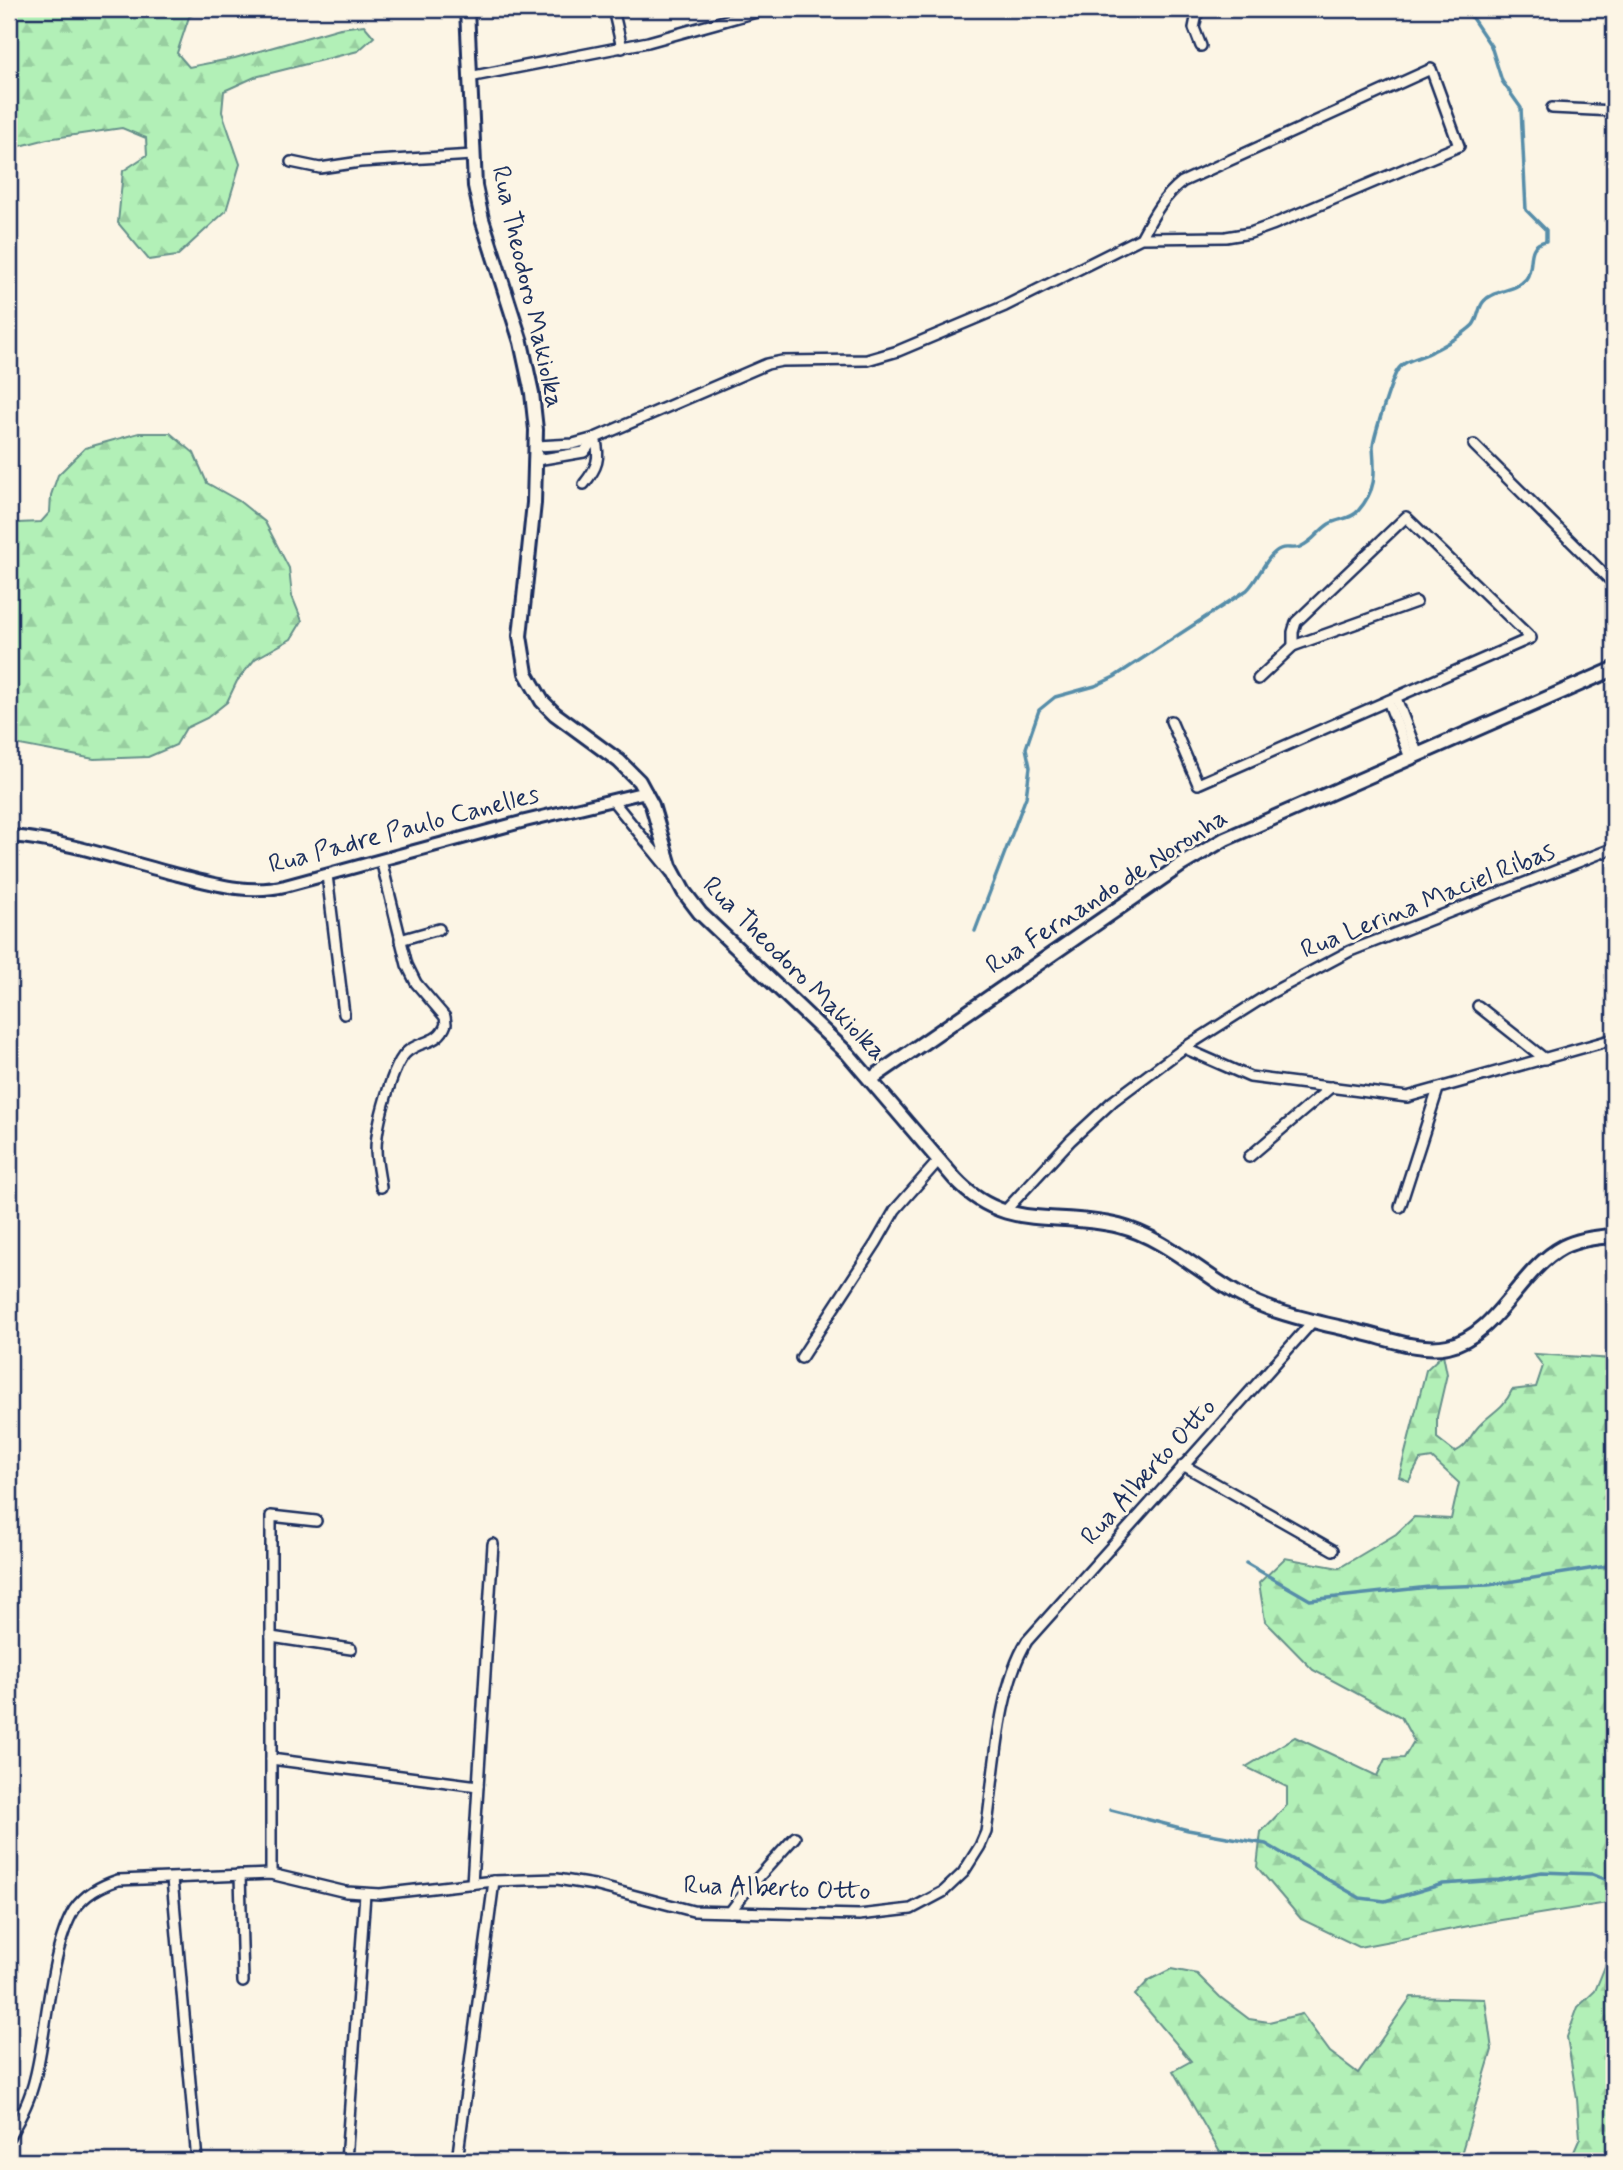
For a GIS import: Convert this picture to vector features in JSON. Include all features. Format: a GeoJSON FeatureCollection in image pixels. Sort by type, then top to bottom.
{"type":"FeatureCollection","features":[{"type":"Feature","properties":{"kind":"main road","name":"Rua Theodoro Makiolka"},"geometry":{"type":"LineString","coordinates":[[467,9],[475,186],[482,219],[527,365],[535,412],[537,460],[520,636],[526,673],[538,695],[555,714],[629,769],[646,792],[677,880],[708,922],[821,1026],[974,1197],[1004,1212],[1109,1224],[1134,1231],[1250,1301],[1418,1346],[1446,1347],[1469,1338],[1479,1330],[1552,1254],[1580,1240],[1614,1236]]}},
{"type":"Feature","properties":{"kind":"main road","name":"Rua Fernando de Noronha"},"geometry":{"type":"LineString","coordinates":[[871,1079],[1204,851],[1248,828],[1614,668]]}},
{"type":"Feature","properties":{"kind":"street"},"geometry":{"type":"LineString","coordinates":[[613,9],[622,48]]}},
{"type":"Feature","properties":{"kind":"street"},"geometry":{"type":"LineString","coordinates":[[469,77],[622,48],[744,12],[767,9]]}},
{"type":"Feature","properties":{"kind":"street"},"geometry":{"type":"LineString","coordinates":[[1198,9],[1194,28],[1201,46]]}},
{"type":"Feature","properties":{"kind":"street"},"geometry":{"type":"LineString","coordinates":[[537,446],[573,444],[595,438],[767,363],[800,360],[850,362],[891,354],[1005,306],[1142,238],[1207,238],[1250,233],[1460,146],[1430,69],[1182,182],[1158,205],[1142,238]]}},
{"type":"Feature","properties":{"kind":"street"},"geometry":{"type":"LineString","coordinates":[[1552,108],[1614,111]]}},
{"type":"Feature","properties":{"kind":"street"},"geometry":{"type":"LineString","coordinates":[[291,162],[320,168],[372,161],[473,155]]}},
{"type":"Feature","properties":{"kind":"street"},"geometry":{"type":"LineString","coordinates":[[537,460],[584,453],[595,438]]}},
{"type":"Feature","properties":{"kind":"street"},"geometry":{"type":"LineString","coordinates":[[584,484],[593,473],[599,458],[595,438]]}},
{"type":"Feature","properties":{"kind":"street"},"geometry":{"type":"LineString","coordinates":[[1474,445],[1614,584]]}},
{"type":"Feature","properties":{"kind":"street"},"geometry":{"type":"LineString","coordinates":[[1171,722],[1198,784],[1531,638],[1406,517],[1296,622],[1293,646]]}},
{"type":"Feature","properties":{"kind":"street"},"geometry":{"type":"LineString","coordinates":[[1258,679],[1293,646],[1416,601]]}},
{"type":"Feature","properties":{"kind":"street"},"geometry":{"type":"LineString","coordinates":[[1392,699],[1414,757]]}},
{"type":"Feature","properties":{"kind":"street","name":"Rua Padre Paulo Canelles"},"geometry":{"type":"LineString","coordinates":[[9,835],[56,844],[232,888],[273,889],[525,821],[646,792]]}},
{"type":"Feature","properties":{"kind":"street"},"geometry":{"type":"LineString","coordinates":[[613,801],[677,880]]}},
{"type":"Feature","properties":{"kind":"street","name":"Rua Lerina Maciel Ribas"},"geometry":{"type":"LineString","coordinates":[[1004,1212],[1092,1118],[1184,1048],[1269,994],[1350,951],[1614,848]]}},
{"type":"Feature","properties":{"kind":"street"},"geometry":{"type":"LineString","coordinates":[[381,860],[410,974],[445,1017],[446,1024],[440,1037],[406,1052],[396,1070],[376,1137],[381,1186]]}},
{"type":"Feature","properties":{"kind":"street"},"geometry":{"type":"LineString","coordinates":[[327,875],[344,1014]]}},
{"type":"Feature","properties":{"kind":"street"},"geometry":{"type":"LineString","coordinates":[[400,940],[439,929]]}},
{"type":"Feature","properties":{"kind":"street"},"geometry":{"type":"LineString","coordinates":[[1478,1006],[1545,1059]]}},
{"type":"Feature","properties":{"kind":"street"},"geometry":{"type":"LineString","coordinates":[[1184,1048],[1250,1077],[1407,1097],[1614,1039]]}},
{"type":"Feature","properties":{"kind":"street"},"geometry":{"type":"LineString","coordinates":[[1249,1157],[1331,1087]]}},
{"type":"Feature","properties":{"kind":"street"},"geometry":{"type":"LineString","coordinates":[[1400,1207],[1438,1089]]}},
{"type":"Feature","properties":{"kind":"street"},"geometry":{"type":"LineString","coordinates":[[801,1358],[895,1210],[939,1160]]}},
{"type":"Feature","properties":{"kind":"street","name":"Rua Alberto Otto"},"geometry":{"type":"LineString","coordinates":[[9,2137],[20,2119],[35,2081],[59,1953],[74,1911],[91,1892],[104,1884],[131,1879],[271,1874],[330,1889],[365,1894],[539,1878],[575,1881],[677,1908],[730,1912],[859,1915],[896,1912],[927,1902],[953,1884],[972,1859],[986,1832],[1007,1693],[1018,1655],[1039,1627],[1314,1320]]}},
{"type":"Feature","properties":{"kind":"street"},"geometry":{"type":"LineString","coordinates":[[1183,1465],[1333,1550]]}},
{"type":"Feature","properties":{"kind":"street"},"geometry":{"type":"LineString","coordinates":[[271,1874],[271,1516],[316,1521]]}},
{"type":"Feature","properties":{"kind":"street"},"geometry":{"type":"LineString","coordinates":[[472,1884],[493,1544]]}},
{"type":"Feature","properties":{"kind":"street"},"geometry":{"type":"LineString","coordinates":[[271,1637],[351,1649]]}},
{"type":"Feature","properties":{"kind":"street"},"geometry":{"type":"LineString","coordinates":[[271,1759],[478,1786]]}},
{"type":"Feature","properties":{"kind":"street"},"geometry":{"type":"LineString","coordinates":[[730,1912],[794,1838]]}},
{"type":"Feature","properties":{"kind":"street"},"geometry":{"type":"LineString","coordinates":[[240,1875],[243,1982]]}},
{"type":"Feature","properties":{"kind":"street"},"geometry":{"type":"LineString","coordinates":[[173,1879],[197,2161]]}},
{"type":"Feature","properties":{"kind":"street"},"geometry":{"type":"LineString","coordinates":[[457,2161],[494,1881]]}},
{"type":"Feature","properties":{"kind":"street"},"geometry":{"type":"LineString","coordinates":[[345,2161],[365,1894]]}},
{"type":"Feature","properties":{"kind":"green space"},"geometry":{"type":"Polygon","coordinates":[[[9,9],[203,9],[189,17],[177,53],[189,67],[235,58],[340,28],[364,25],[374,37],[358,51],[255,77],[224,91],[222,112],[240,164],[226,211],[177,256],[149,260],[118,223],[123,171],[147,155],[146,138],[122,128],[47,139],[9,149],[9,9]]]}},
{"type":"Feature","properties":{"kind":"green space"},"geometry":{"type":"Polygon","coordinates":[[[139,433],[170,433],[194,453],[207,483],[239,501],[265,522],[289,568],[292,596],[302,621],[291,639],[255,659],[237,681],[227,702],[207,718],[186,728],[176,745],[148,757],[94,759],[9,743],[9,519],[17,523],[41,522],[50,512],[51,495],[58,475],[85,448],[139,433]]]}},
{"type":"Feature","properties":{"kind":"green space"},"geometry":{"type":"Polygon","coordinates":[[[1443,1354],[1447,1374],[1437,1417],[1437,1438],[1455,1452],[1501,1407],[1512,1390],[1536,1387],[1543,1366],[1534,1354],[1614,1359],[1614,1902],[1359,1947],[1301,1919],[1257,1867],[1261,1832],[1287,1805],[1287,1787],[1246,1767],[1295,1737],[1377,1776],[1385,1759],[1404,1758],[1414,1741],[1401,1717],[1313,1670],[1265,1621],[1259,1583],[1285,1558],[1339,1568],[1396,1534],[1414,1517],[1451,1519],[1459,1483],[1432,1458],[1420,1460],[1409,1481],[1399,1477],[1426,1370],[1443,1354]]]}},
{"type":"Feature","properties":{"kind":"green space"},"geometry":{"type":"Polygon","coordinates":[[[1614,1944],[1614,2161],[1570,2161],[1580,2138],[1567,2037],[1578,2007],[1595,1991],[1614,1944]]]}},
{"type":"Feature","properties":{"kind":"green space"},"geometry":{"type":"Polygon","coordinates":[[[1171,1969],[1197,1974],[1220,1997],[1249,2019],[1269,2022],[1302,2014],[1330,2052],[1358,2073],[1411,1997],[1485,1999],[1492,2050],[1459,2161],[1225,2161],[1173,2071],[1191,2061],[1135,1995],[1149,1980],[1171,1969]]]}},
{"type":"Feature","properties":{"kind":"waterway"},"geometry":{"type":"LineString","coordinates":[[975,931],[1026,797],[1030,767],[1026,748],[1039,710],[1055,697],[1095,686],[1114,677],[1247,590],[1275,552],[1282,548],[1300,547],[1329,524],[1355,514],[1372,488],[1374,441],[1397,371],[1404,364],[1438,349],[1465,332],[1475,322],[1484,301],[1516,286],[1529,274],[1533,251],[1539,243],[1546,241],[1546,230],[1526,210],[1521,108],[1502,81],[1491,46],[1466,9]]}},
{"type":"Feature","properties":{"kind":"waterway"},"geometry":{"type":"LineString","coordinates":[[1246,1563],[1310,1600],[1429,1587],[1489,1585],[1614,1565]]}},
{"type":"Feature","properties":{"kind":"waterway"},"geometry":{"type":"LineString","coordinates":[[1111,1810],[1188,1830],[1266,1844],[1360,1898],[1385,1901],[1443,1884],[1499,1880],[1542,1872],[1592,1874],[1614,1883]]}}]}
